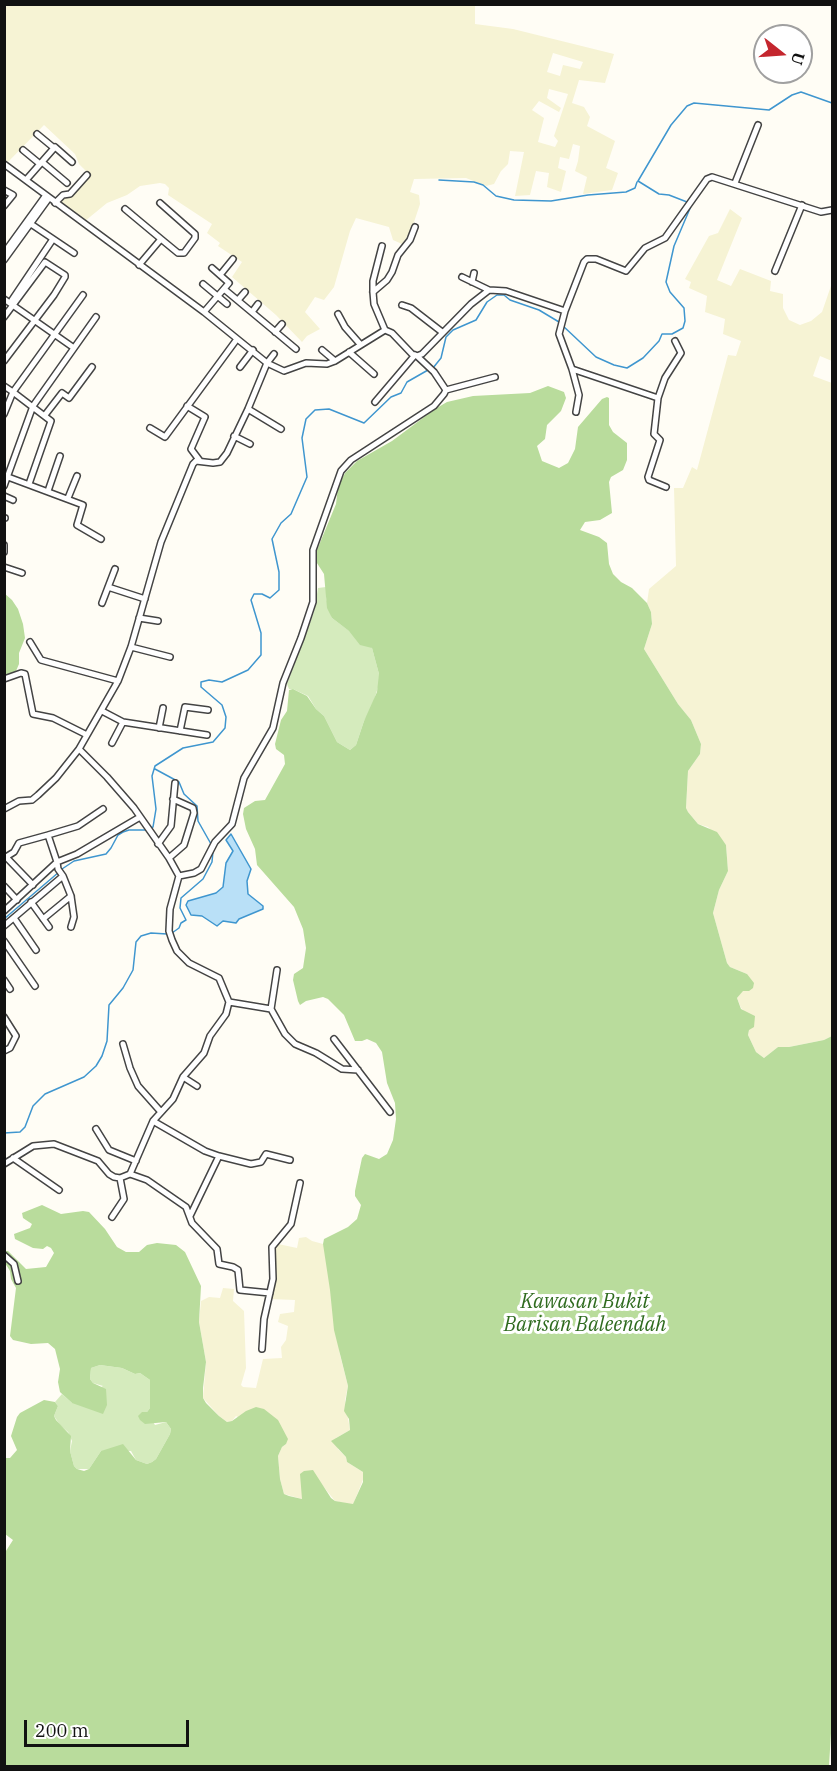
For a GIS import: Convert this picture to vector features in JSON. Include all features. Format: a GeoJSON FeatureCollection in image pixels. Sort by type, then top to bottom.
{"type":"FeatureCollection","features":[{"type":"Feature","properties":{"kind":"street"},"geometry":{"type":"LineString","coordinates":[[735,183],[758,125]]}},
{"type":"Feature","properties":{"kind":"street"},"geometry":{"type":"LineString","coordinates":[[37,134],[72,162]]}},
{"type":"Feature","properties":{"kind":"street"},"geometry":{"type":"LineString","coordinates":[[26,180],[54,148]]}},
{"type":"Feature","properties":{"kind":"street"},"geometry":{"type":"LineString","coordinates":[[23,150],[67,183]]}},
{"type":"Feature","properties":{"kind":"street"},"geometry":{"type":"LineString","coordinates":[[4,164],[204,312],[267,363],[284,370],[306,363],[327,364],[385,330]]}},
{"type":"Feature","properties":{"kind":"street"},"geometry":{"type":"LineString","coordinates":[[55,203],[63,195],[70,194],[87,176]]}},
{"type":"Feature","properties":{"kind":"street"},"geometry":{"type":"LineString","coordinates":[[576,412],[579,395],[572,369],[560,341],[561,324],[584,262],[596,259],[626,271],[645,248],[665,238],[709,178],[735,183],[825,213],[832,210]]}},
{"type":"Feature","properties":{"kind":"street"},"geometry":{"type":"LineString","coordinates":[[4,190],[13,195],[4,207]]}},
{"type":"Feature","properties":{"kind":"street"},"geometry":{"type":"LineString","coordinates":[[4,260],[6,252],[48,197]]}},
{"type":"Feature","properties":{"kind":"street"},"geometry":{"type":"LineString","coordinates":[[125,209],[178,252],[184,253],[195,238],[195,234],[160,203]]}},
{"type":"Feature","properties":{"kind":"street"},"geometry":{"type":"LineString","coordinates":[[775,271],[802,206]]}},
{"type":"Feature","properties":{"kind":"street"},"geometry":{"type":"LineString","coordinates":[[29,223],[74,254]]}},
{"type":"Feature","properties":{"kind":"street"},"geometry":{"type":"LineString","coordinates":[[373,292],[387,280],[398,255],[410,240],[415,227]]}},
{"type":"Feature","properties":{"kind":"street"},"geometry":{"type":"LineString","coordinates":[[139,265],[161,238]]}},
{"type":"Feature","properties":{"kind":"street"},"geometry":{"type":"LineString","coordinates":[[4,311],[53,239]]}},
{"type":"Feature","properties":{"kind":"street"},"geometry":{"type":"LineString","coordinates":[[381,246],[373,280],[373,292],[374,304],[385,330],[392,333],[407,350],[432,370],[446,390]]}},
{"type":"Feature","properties":{"kind":"street"},"geometry":{"type":"LineString","coordinates":[[220,275],[233,259]]}},
{"type":"Feature","properties":{"kind":"street"},"geometry":{"type":"LineString","coordinates":[[4,317],[9,302],[45,262],[65,274],[35,321],[4,361]]}},
{"type":"Feature","properties":{"kind":"street"},"geometry":{"type":"LineString","coordinates":[[204,312],[229,283],[212,268]]}},
{"type":"Feature","properties":{"kind":"street"},"geometry":{"type":"LineString","coordinates":[[472,282],[474,273]]}},
{"type":"Feature","properties":{"kind":"street"},"geometry":{"type":"LineString","coordinates":[[462,277],[489,290],[506,291],[566,311]]}},
{"type":"Feature","properties":{"kind":"street"},"geometry":{"type":"LineString","coordinates":[[203,284],[227,304]]}},
{"type":"Feature","properties":{"kind":"street"},"geometry":{"type":"LineString","coordinates":[[224,289],[296,350]]}},
{"type":"Feature","properties":{"kind":"street"},"geometry":{"type":"LineString","coordinates":[[375,402],[416,355],[426,351],[442,332],[489,290]]}},
{"type":"Feature","properties":{"kind":"street"},"geometry":{"type":"LineString","coordinates":[[238,300],[245,292]]}},
{"type":"Feature","properties":{"kind":"street"},"geometry":{"type":"LineString","coordinates":[[4,414],[13,392],[83,295]]}},
{"type":"Feature","properties":{"kind":"street"},"geometry":{"type":"LineString","coordinates":[[9,302],[74,348]]}},
{"type":"Feature","properties":{"kind":"street"},"geometry":{"type":"LineString","coordinates":[[252,312],[258,304]]}},
{"type":"Feature","properties":{"kind":"street"},"geometry":{"type":"LineString","coordinates":[[402,305],[411,308],[442,332]]}},
{"type":"Feature","properties":{"kind":"street"},"geometry":{"type":"LineString","coordinates":[[338,314],[345,327],[360,345]]}},
{"type":"Feature","properties":{"kind":"street"},"geometry":{"type":"LineString","coordinates":[[4,486],[33,406],[96,317]]}},
{"type":"Feature","properties":{"kind":"street"},"geometry":{"type":"LineString","coordinates":[[275,332],[282,324]]}},
{"type":"Feature","properties":{"kind":"street"},"geometry":{"type":"LineString","coordinates":[[150,428],[165,437],[237,339]]}},
{"type":"Feature","properties":{"kind":"street"},"geometry":{"type":"LineString","coordinates":[[666,487],[648,477],[660,440],[654,434],[658,398],[665,378],[680,354],[675,341]]}},
{"type":"Feature","properties":{"kind":"street"},"geometry":{"type":"LineString","coordinates":[[240,367],[252,350]]}},
{"type":"Feature","properties":{"kind":"street"},"geometry":{"type":"LineString","coordinates":[[322,350],[335,361]]}},
{"type":"Feature","properties":{"kind":"street"},"geometry":{"type":"LineString","coordinates":[[349,352],[374,374]]}},
{"type":"Feature","properties":{"kind":"street"},"geometry":{"type":"LineString","coordinates":[[6,806],[32,800],[56,778],[79,750],[118,681],[140,618],[161,542],[193,464],[196,461],[220,462],[227,453],[267,363],[274,354]]}},
{"type":"Feature","properties":{"kind":"street"},"geometry":{"type":"LineString","coordinates":[[45,415],[62,393],[69,398],[92,367]]}},
{"type":"Feature","properties":{"kind":"street"},"geometry":{"type":"LineString","coordinates":[[572,369],[658,398]]}},
{"type":"Feature","properties":{"kind":"street"},"geometry":{"type":"LineString","coordinates":[[178,876],[198,872],[204,865],[210,848],[232,824],[244,778],[273,728],[283,683],[313,602],[313,549],[341,471],[351,460],[434,406],[446,390],[495,377]]}},
{"type":"Feature","properties":{"kind":"street"},"geometry":{"type":"LineString","coordinates":[[4,386],[51,421],[29,484]]}},
{"type":"Feature","properties":{"kind":"street"},"geometry":{"type":"LineString","coordinates":[[187,406],[205,417],[191,449],[200,461]]}},
{"type":"Feature","properties":{"kind":"street"},"geometry":{"type":"LineString","coordinates":[[248,409],[281,429]]}},
{"type":"Feature","properties":{"kind":"street"},"geometry":{"type":"LineString","coordinates":[[234,436],[250,444]]}},
{"type":"Feature","properties":{"kind":"street"},"geometry":{"type":"LineString","coordinates":[[48,491],[60,456]]}},
{"type":"Feature","properties":{"kind":"street"},"geometry":{"type":"LineString","coordinates":[[69,498],[77,476]]}},
{"type":"Feature","properties":{"kind":"street"},"geometry":{"type":"LineString","coordinates":[[8,477],[83,505],[77,525],[101,539]]}},
{"type":"Feature","properties":{"kind":"street"},"geometry":{"type":"LineString","coordinates":[[4,496],[13,500]]}},
{"type":"Feature","properties":{"kind":"street"},"geometry":{"type":"LineString","coordinates":[[4,545],[4,552]]}},
{"type":"Feature","properties":{"kind":"street"},"geometry":{"type":"LineString","coordinates":[[4,567],[22,573]]}},
{"type":"Feature","properties":{"kind":"street"},"geometry":{"type":"LineString","coordinates":[[102,603],[115,568]]}},
{"type":"Feature","properties":{"kind":"street"},"geometry":{"type":"LineString","coordinates":[[108,587],[145,599]]}},
{"type":"Feature","properties":{"kind":"street"},"geometry":{"type":"LineString","coordinates":[[140,618],[158,621]]}},
{"type":"Feature","properties":{"kind":"street"},"geometry":{"type":"LineString","coordinates":[[30,642],[41,660],[118,681]]}},
{"type":"Feature","properties":{"kind":"street"},"geometry":{"type":"LineString","coordinates":[[131,647],[170,657]]}},
{"type":"Feature","properties":{"kind":"street"},"geometry":{"type":"LineString","coordinates":[[4,679],[25,674],[33,714],[53,718],[87,735]]}},
{"type":"Feature","properties":{"kind":"street"},"geometry":{"type":"LineString","coordinates":[[180,731],[185,706],[208,710]]}},
{"type":"Feature","properties":{"kind":"street"},"geometry":{"type":"LineString","coordinates":[[159,728],[163,708]]}},
{"type":"Feature","properties":{"kind":"street"},"geometry":{"type":"LineString","coordinates":[[102,711],[123,722],[207,735]]}},
{"type":"Feature","properties":{"kind":"street"},"geometry":{"type":"LineString","coordinates":[[112,743],[123,722]]}},
{"type":"Feature","properties":{"kind":"street"},"geometry":{"type":"LineString","coordinates":[[79,750],[107,777],[140,817],[169,858],[178,876],[171,900],[169,931],[172,940],[177,951],[189,963],[219,978],[229,1002],[226,1014],[210,1036],[204,1053],[183,1077],[173,1098],[153,1121],[130,1174]]}},
{"type":"Feature","properties":{"kind":"street"},"geometry":{"type":"LineString","coordinates":[[158,844],[171,826],[175,783]]}},
{"type":"Feature","properties":{"kind":"street"},"geometry":{"type":"LineString","coordinates":[[169,858],[184,845],[194,813],[193,808],[173,799]]}},
{"type":"Feature","properties":{"kind":"street"},"geometry":{"type":"LineString","coordinates":[[33,885],[6,857],[14,852],[19,843],[78,826],[103,809]]}},
{"type":"Feature","properties":{"kind":"street"},"geometry":{"type":"LineString","coordinates":[[4,911],[57,862],[77,854],[140,817]]}},
{"type":"Feature","properties":{"kind":"street"},"geometry":{"type":"LineString","coordinates":[[48,835],[71,896],[74,917],[71,927]]}},
{"type":"Feature","properties":{"kind":"street"},"geometry":{"type":"LineString","coordinates":[[4,926],[61,873]]}},
{"type":"Feature","properties":{"kind":"street"},"geometry":{"type":"LineString","coordinates":[[4,886],[17,900]]}},
{"type":"Feature","properties":{"kind":"street"},"geometry":{"type":"LineString","coordinates":[[43,919],[71,896]]}},
{"type":"Feature","properties":{"kind":"street"},"geometry":{"type":"LineString","coordinates":[[31,902],[49,927]]}},
{"type":"Feature","properties":{"kind":"street"},"geometry":{"type":"LineString","coordinates":[[14,918],[36,950]]}},
{"type":"Feature","properties":{"kind":"street"},"geometry":{"type":"LineString","coordinates":[[4,941],[35,986]]}},
{"type":"Feature","properties":{"kind":"street"},"geometry":{"type":"LineString","coordinates":[[277,970],[271,1009],[285,1034],[295,1044],[316,1053],[342,1069],[358,1070]]}},
{"type":"Feature","properties":{"kind":"street"},"geometry":{"type":"LineString","coordinates":[[4,980],[10,989]]}},
{"type":"Feature","properties":{"kind":"street"},"geometry":{"type":"LineString","coordinates":[[229,1002],[271,1009]]}},
{"type":"Feature","properties":{"kind":"street"},"geometry":{"type":"LineString","coordinates":[[4,1017],[16,1036],[10,1048],[4,1051]]}},
{"type":"Feature","properties":{"kind":"street"},"geometry":{"type":"LineString","coordinates":[[334,1039],[390,1112]]}},
{"type":"Feature","properties":{"kind":"street"},"geometry":{"type":"LineString","coordinates":[[123,1044],[138,1086],[161,1112]]}},
{"type":"Feature","properties":{"kind":"street"},"geometry":{"type":"LineString","coordinates":[[183,1077],[197,1086]]}},
{"type":"Feature","properties":{"kind":"street"},"geometry":{"type":"LineString","coordinates":[[153,1121],[205,1151],[219,1156],[250,1164],[261,1162],[266,1154],[290,1160]]}},
{"type":"Feature","properties":{"kind":"street"},"geometry":{"type":"LineString","coordinates":[[96,1129],[109,1150],[136,1161]]}},
{"type":"Feature","properties":{"kind":"street"},"geometry":{"type":"LineString","coordinates":[[4,1164],[33,1146],[54,1144],[98,1161],[109,1174],[120,1178],[130,1174],[147,1180],[186,1207],[192,1223],[218,1251],[219,1264],[238,1270],[240,1290],[270,1293]]}},
{"type":"Feature","properties":{"kind":"street"},"geometry":{"type":"LineString","coordinates":[[190,1215],[219,1156]]}},
{"type":"Feature","properties":{"kind":"street"},"geometry":{"type":"LineString","coordinates":[[13,1158],[59,1190]]}},
{"type":"Feature","properties":{"kind":"street"},"geometry":{"type":"LineString","coordinates":[[112,1217],[124,1199],[120,1178]]}},
{"type":"Feature","properties":{"kind":"street"},"geometry":{"type":"LineString","coordinates":[[261,1349],[264,1319],[273,1275],[272,1247],[289,1227],[300,1183]]}},
{"type":"Feature","properties":{"kind":"street"},"geometry":{"type":"LineString","coordinates":[[4,1255],[14,1264],[18,1281]]}},
{"type":"Feature","properties":{"kind":"shaded area"},"geometry":{"type":"Polygon","coordinates":[[[4,5],[475,5],[475,24],[513,29],[614,54],[605,83],[579,80],[572,103],[584,107],[590,117],[587,126],[615,141],[606,168],[618,173],[612,190],[583,194],[587,177],[575,171],[580,146],[573,144],[569,159],[560,157],[558,168],[566,171],[561,192],[547,187],[549,173],[536,171],[530,195],[515,196],[524,152],[510,151],[508,164],[494,184],[486,186],[466,178],[414,179],[410,192],[419,195],[420,204],[411,231],[402,244],[393,240],[389,227],[356,218],[334,287],[324,300],[315,297],[305,312],[320,329],[307,336],[302,342],[276,315],[232,277],[242,262],[218,246],[220,243],[207,233],[212,224],[168,195],[169,188],[165,184],[140,186],[127,195],[107,203],[85,221],[61,202],[64,197],[76,193],[88,173],[79,164],[75,154],[44,125],[8,162],[5,160],[4,5]],[[553,53],[547,72],[560,76],[563,65],[580,69],[583,62],[553,53]],[[549,89],[547,98],[561,108],[559,112],[539,101],[532,110],[544,118],[538,142],[555,147],[558,141],[554,136],[568,94],[549,89]]]}},
{"type":"Feature","properties":{"kind":"shaded area"},"geometry":{"type":"Polygon","coordinates":[[[730,209],[742,218],[717,280],[731,286],[740,269],[771,281],[770,291],[783,294],[783,308],[789,320],[800,325],[811,321],[822,312],[832,283],[832,361],[820,356],[813,376],[832,383],[832,1036],[824,1040],[778,1047],[764,1058],[756,1052],[748,1035],[745,1012],[737,998],[743,990],[747,974],[730,967],[727,963],[713,913],[719,890],[728,871],[726,845],[708,827],[698,824],[686,808],[688,771],[700,754],[701,744],[691,720],[678,704],[644,649],[652,624],[651,612],[647,603],[649,589],[676,566],[674,488],[683,488],[692,467],[697,470],[728,355],[736,356],[741,341],[723,334],[725,319],[705,312],[707,296],[689,288],[691,282],[685,279],[709,236],[718,233],[730,209]]]}},
{"type":"Feature","properties":{"kind":"shaded area"},"geometry":{"type":"Polygon","coordinates":[[[306,1237],[323,1244],[325,1249],[340,1355],[348,1386],[345,1400],[350,1430],[336,1438],[338,1449],[346,1457],[347,1462],[363,1472],[364,1477],[353,1505],[335,1501],[319,1481],[302,1499],[284,1494],[278,1456],[286,1444],[236,1416],[232,1421],[227,1422],[203,1398],[206,1362],[199,1322],[201,1301],[209,1297],[220,1298],[223,1288],[234,1289],[233,1301],[244,1311],[246,1368],[241,1385],[256,1388],[263,1359],[282,1358],[281,1347],[286,1340],[288,1326],[278,1322],[280,1314],[294,1312],[295,1300],[270,1299],[276,1269],[275,1248],[278,1244],[297,1248],[299,1238],[306,1237]]]}},
{"type":"Feature","properties":{"kind":"green space","name":"Kawasan Bukit Barisan Baleendah"},"geometry":{"type":"Polygon","coordinates":[[[548,386],[564,392],[566,398],[561,411],[547,425],[545,439],[537,446],[542,461],[559,468],[568,463],[575,449],[578,427],[602,399],[607,397],[609,398],[609,425],[613,432],[627,443],[627,460],[623,470],[611,477],[609,482],[612,513],[600,520],[585,522],[580,530],[599,537],[607,543],[609,564],[613,574],[647,603],[651,612],[652,624],[644,649],[678,704],[691,720],[701,744],[700,754],[688,771],[686,808],[698,824],[717,832],[726,845],[728,871],[719,890],[713,913],[727,963],[730,967],[747,974],[754,983],[753,988],[743,991],[737,998],[741,1009],[755,1016],[754,1027],[749,1030],[748,1035],[756,1052],[764,1058],[778,1047],[824,1040],[832,1036],[832,1732],[829,1766],[5,1766],[4,1554],[13,1540],[5,1534],[5,1458],[10,1458],[17,1450],[11,1436],[17,1417],[44,1400],[55,1402],[58,1406],[54,1416],[71,1436],[70,1451],[74,1466],[84,1471],[89,1469],[101,1451],[123,1444],[136,1460],[147,1464],[152,1462],[156,1459],[171,1429],[166,1422],[145,1424],[140,1420],[138,1416],[150,1408],[150,1380],[140,1373],[135,1374],[122,1368],[100,1365],[91,1368],[90,1379],[93,1383],[106,1389],[107,1405],[103,1414],[72,1403],[60,1392],[58,1382],[60,1369],[55,1349],[48,1343],[31,1344],[13,1340],[10,1336],[16,1288],[5,1263],[5,1251],[8,1251],[26,1269],[46,1267],[54,1253],[47,1246],[43,1249],[33,1248],[15,1239],[14,1234],[30,1228],[32,1224],[23,1218],[22,1213],[42,1205],[61,1214],[89,1212],[105,1229],[117,1247],[126,1252],[139,1252],[147,1245],[157,1243],[176,1245],[185,1252],[201,1286],[199,1322],[206,1362],[203,1398],[206,1403],[227,1422],[256,1407],[264,1409],[278,1420],[288,1439],[278,1456],[284,1494],[302,1499],[300,1474],[313,1470],[331,1498],[335,1501],[353,1504],[363,1482],[363,1472],[347,1462],[346,1457],[331,1441],[350,1430],[349,1419],[344,1411],[348,1386],[334,1330],[323,1244],[324,1239],[348,1227],[357,1219],[361,1205],[355,1196],[355,1191],[362,1158],[365,1154],[379,1159],[387,1154],[393,1140],[396,1119],[395,1103],[387,1083],[382,1052],[376,1043],[367,1039],[355,1041],[344,1015],[328,999],[323,997],[306,1001],[300,1005],[293,980],[294,974],[303,968],[306,948],[303,929],[294,907],[257,865],[255,849],[246,829],[244,808],[255,801],[265,800],[285,764],[284,755],[276,749],[275,744],[281,720],[287,711],[289,690],[293,689],[307,696],[324,716],[337,742],[350,750],[356,745],[377,692],[379,674],[372,648],[360,645],[349,631],[332,618],[327,608],[324,574],[315,560],[336,504],[338,487],[345,473],[357,461],[392,441],[447,402],[473,396],[530,393],[548,386]]]}},
{"type":"Feature","properties":{"kind":"green space"},"geometry":{"type":"Polygon","coordinates":[[[326,587],[326,598],[332,618],[372,648],[379,674],[379,684],[372,707],[364,721],[356,745],[350,750],[337,742],[324,716],[316,709],[308,696],[289,689],[287,684],[314,612],[318,588],[326,587]]]}},
{"type":"Feature","properties":{"kind":"green space"},"geometry":{"type":"Polygon","coordinates":[[[4,593],[18,609],[25,638],[19,653],[19,664],[16,671],[4,679],[4,593]]]}},
{"type":"Feature","properties":{"kind":"green space"},"geometry":{"type":"Polygon","coordinates":[[[100,1365],[122,1368],[135,1374],[140,1373],[150,1380],[150,1408],[147,1412],[155,1425],[166,1422],[171,1429],[156,1459],[152,1462],[147,1464],[136,1460],[131,1451],[101,1451],[89,1469],[77,1469],[74,1466],[70,1451],[72,1441],[68,1432],[54,1416],[58,1406],[55,1402],[62,1394],[72,1403],[103,1386],[93,1383],[90,1379],[91,1368],[100,1365]]]}},
{"type":"Feature","properties":{"kind":"water"},"geometry":{"type":"Polygon","coordinates":[[[231,834],[251,869],[247,881],[248,894],[263,906],[263,909],[239,919],[236,923],[223,921],[217,926],[202,916],[191,915],[186,905],[188,901],[216,893],[223,887],[226,863],[233,851],[226,840],[231,834]]]}},
{"type":"Feature","properties":{"kind":"waterway"},"geometry":{"type":"LineString","coordinates":[[687,202],[659,194],[638,181],[671,125],[687,106],[694,103],[769,110],[801,92],[832,103]]}},
{"type":"Feature","properties":{"kind":"waterway"},"geometry":{"type":"LineString","coordinates":[[439,180],[474,182],[483,185],[496,196],[514,200],[551,201],[626,192],[635,188],[637,182]]}},
{"type":"Feature","properties":{"kind":"waterway"},"geometry":{"type":"LineString","coordinates":[[562,325],[596,357],[627,368],[643,358],[659,341],[662,334],[672,334],[683,328],[684,308],[670,292],[666,282],[674,246],[691,206]]}},
{"type":"Feature","properties":{"kind":"waterway"},"geometry":{"type":"LineString","coordinates":[[433,368],[441,358],[446,337],[453,330],[476,320],[487,302],[497,295],[504,295],[510,300],[539,310],[559,322]]}},
{"type":"Feature","properties":{"kind":"waterway"},"geometry":{"type":"LineString","coordinates":[[151,828],[156,809],[152,776],[155,766],[183,748],[213,742],[225,728],[226,717],[222,705],[201,687],[201,682],[209,680],[222,682],[248,670],[261,655],[261,633],[251,600],[254,594],[262,594],[270,598],[279,590],[279,572],[272,539],[281,523],[291,514],[307,477],[302,438],[306,419],[315,410],[329,409],[364,423],[391,397],[401,393],[407,382],[428,370]]}},
{"type":"Feature","properties":{"kind":"waterway"},"geometry":{"type":"LineString","coordinates":[[155,769],[179,782],[184,794],[197,806],[198,821],[211,844]]}},
{"type":"Feature","properties":{"kind":"waterway"},"geometry":{"type":"LineString","coordinates":[[62,869],[74,861],[106,854],[118,835],[123,832],[147,830]]}},
{"type":"Feature","properties":{"kind":"waterway"},"geometry":{"type":"LineString","coordinates":[[172,933],[186,920],[180,908],[181,898],[203,879],[212,862],[213,851]]}},
{"type":"Feature","properties":{"kind":"waterway"},"geometry":{"type":"LineString","coordinates":[[4,919],[59,872]]}},
{"type":"Feature","properties":{"kind":"waterway"},"geometry":{"type":"LineString","coordinates":[[4,1133],[20,1132],[25,1127],[33,1106],[45,1094],[84,1077],[96,1066],[107,1041],[109,1005],[123,988],[133,970],[136,942],[141,936],[151,933],[167,934]]}}]}
